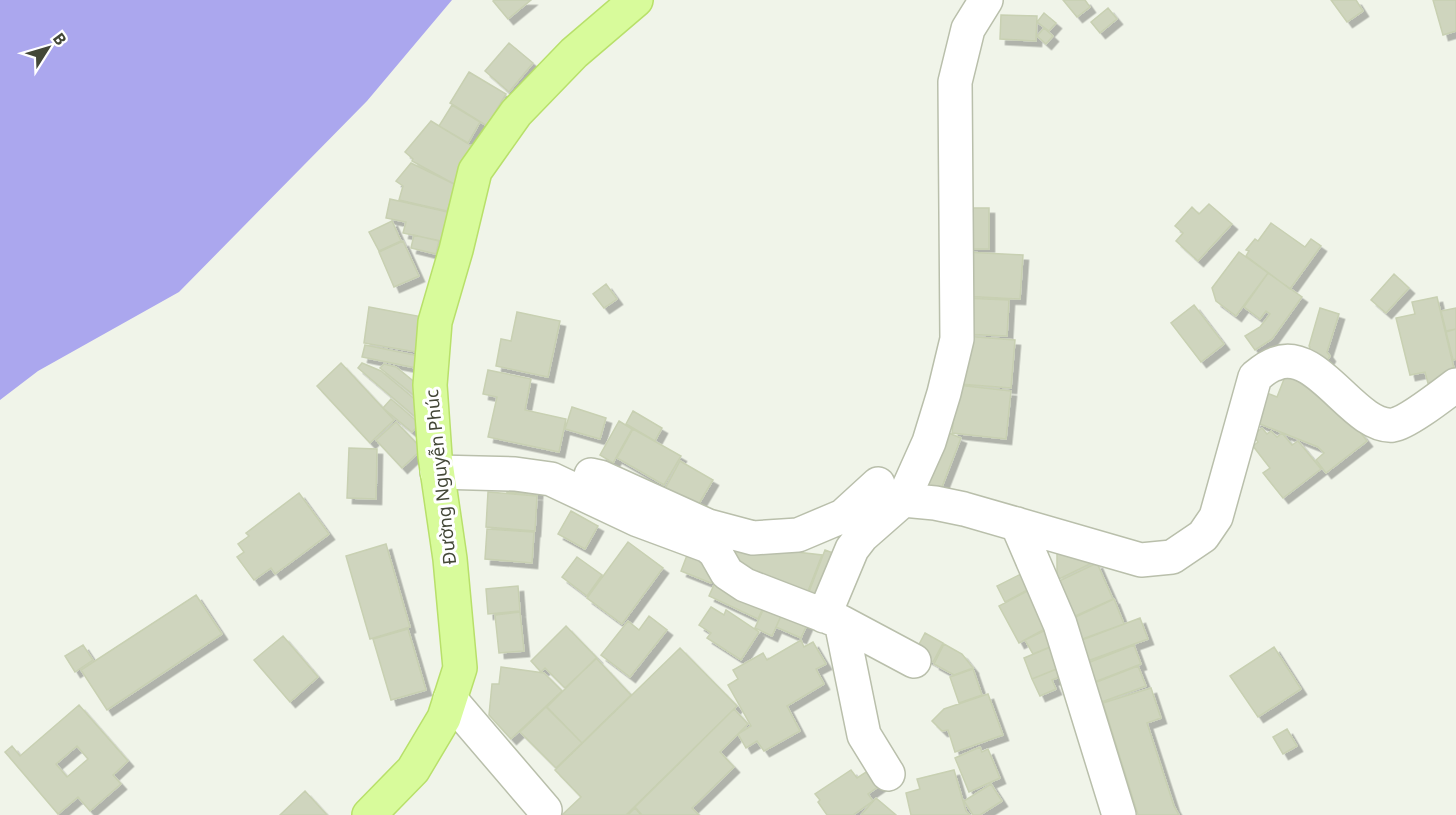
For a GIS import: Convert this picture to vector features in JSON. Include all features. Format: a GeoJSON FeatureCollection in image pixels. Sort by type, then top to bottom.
{"type":"FeatureCollection","features":[{"type":"Feature","properties":{"kind":"main road","name":"Đường Nguyễn Phúc"},"geometry":{"type":"LineString","coordinates":[[369,815],[413,770],[444,718],[460,668],[450,559],[436,464],[430,385],[435,322],[456,250],[475,171],[516,113],[574,53],[636,0]]}},
{"type":"Feature","properties":{"kind":"street"},"geometry":{"type":"LineString","coordinates":[[888,774],[864,735],[832,619],[852,549],[890,492],[929,442],[944,393],[957,339],[955,82],[968,29],[986,0]]}},
{"type":"Feature","properties":{"kind":"street"},"geometry":{"type":"LineString","coordinates":[[436,464],[523,459],[600,477],[708,526],[753,538],[798,535],[843,516],[890,492],[964,509],[1141,560],[1172,557],[1203,536],[1216,517],[1255,377],[1275,363],[1291,360],[1313,370],[1371,420],[1394,424],[1428,406],[1456,385]]}},
{"type":"Feature","properties":{"kind":"street"},"geometry":{"type":"LineString","coordinates":[[436,464],[550,479],[638,520],[708,546],[715,552],[727,573],[745,585],[832,619],[914,661]]}},
{"type":"Feature","properties":{"kind":"street"},"geometry":{"type":"LineString","coordinates":[[1017,524],[1060,624],[1119,815]]}},
{"type":"Feature","properties":{"kind":"street"},"geometry":{"type":"LineString","coordinates":[[450,699],[545,810]]}},
{"type":"Feature","properties":{"kind":"shaded area"},"geometry":{"type":"Polygon","coordinates":[[[0,0],[452,0],[367,101],[179,292],[38,371],[0,400],[0,0]]]}},
{"type":"Feature","properties":{"kind":"building"},"geometry":{"type":"Polygon","coordinates":[[[494,0],[531,0],[508,19],[494,0]]]}},
{"type":"Feature","properties":{"kind":"building"},"geometry":{"type":"Polygon","coordinates":[[[1063,0],[1085,0],[1090,7],[1077,17],[1063,0]]]}},
{"type":"Feature","properties":{"kind":"building"},"geometry":{"type":"Polygon","coordinates":[[[1331,0],[1356,0],[1363,11],[1347,22],[1331,0]]]}},
{"type":"Feature","properties":{"kind":"building"},"geometry":{"type":"Polygon","coordinates":[[[1433,0],[1456,0],[1456,31],[1443,35],[1433,0]]]}},
{"type":"Feature","properties":{"kind":"building"},"geometry":{"type":"Polygon","coordinates":[[[1108,8],[1117,19],[1100,33],[1091,22],[1108,8]]]}},
{"type":"Feature","properties":{"kind":"building"},"geometry":{"type":"Polygon","coordinates":[[[1044,13],[1056,23],[1049,31],[1037,22],[1044,13]]]}},
{"type":"Feature","properties":{"kind":"building"},"geometry":{"type":"Polygon","coordinates":[[[1001,15],[1037,16],[1036,41],[1000,39],[1001,15]]]}},
{"type":"Feature","properties":{"kind":"building"},"geometry":{"type":"Polygon","coordinates":[[[1044,28],[1053,36],[1046,44],[1037,36],[1044,28]]]}},
{"type":"Feature","properties":{"kind":"building"},"geometry":{"type":"Polygon","coordinates":[[[509,43],[533,63],[509,92],[485,71],[509,43]]]}},
{"type":"Feature","properties":{"kind":"building"},"geometry":{"type":"Polygon","coordinates":[[[469,72],[506,94],[487,126],[450,103],[469,72]]]}},
{"type":"Feature","properties":{"kind":"building"},"geometry":{"type":"Polygon","coordinates":[[[452,105],[480,122],[468,143],[439,126],[452,105]]]}},
{"type":"Feature","properties":{"kind":"building"},"geometry":{"type":"Polygon","coordinates":[[[431,121],[472,146],[456,185],[412,161],[413,159],[405,152],[431,121]]]}},
{"type":"Feature","properties":{"kind":"building"},"geometry":{"type":"Polygon","coordinates":[[[411,163],[456,185],[447,211],[399,200],[403,186],[396,181],[411,163]]]}},
{"type":"Feature","properties":{"kind":"building"},"geometry":{"type":"Polygon","coordinates":[[[390,199],[452,213],[446,242],[403,233],[406,222],[386,218],[390,199]]]}},
{"type":"Feature","properties":{"kind":"building"},"geometry":{"type":"Polygon","coordinates":[[[1209,204],[1232,224],[1198,261],[1176,241],[1183,233],[1175,226],[1192,207],[1199,214],[1209,204]]]}},
{"type":"Feature","properties":{"kind":"building"},"geometry":{"type":"Polygon","coordinates":[[[963,208],[989,208],[989,249],[963,249],[963,208]]]}},
{"type":"Feature","properties":{"kind":"building"},"geometry":{"type":"Polygon","coordinates":[[[392,221],[401,241],[379,251],[369,232],[392,221]]]}},
{"type":"Feature","properties":{"kind":"building"},"geometry":{"type":"Polygon","coordinates":[[[1271,223],[1305,247],[1311,239],[1321,246],[1290,289],[1246,256],[1249,251],[1246,250],[1255,239],[1258,241],[1271,223]]]}},
{"type":"Feature","properties":{"kind":"building"},"geometry":{"type":"Polygon","coordinates":[[[414,235],[439,241],[436,254],[411,248],[414,235]]]}},
{"type":"Feature","properties":{"kind":"building"},"geometry":{"type":"Polygon","coordinates":[[[403,241],[419,276],[394,287],[379,252],[403,241]]]}},
{"type":"Feature","properties":{"kind":"building"},"geometry":{"type":"Polygon","coordinates":[[[964,252],[1023,255],[1020,299],[962,296],[964,252]]]}},
{"type":"Feature","properties":{"kind":"building"},"geometry":{"type":"Polygon","coordinates":[[[1239,252],[1268,273],[1236,316],[1216,301],[1212,288],[1239,252]]]}},
{"type":"Feature","properties":{"kind":"building"},"geometry":{"type":"Polygon","coordinates":[[[1268,273],[1302,297],[1272,339],[1255,350],[1245,336],[1260,327],[1270,314],[1266,311],[1260,319],[1244,307],[1268,273]]]}},
{"type":"Feature","properties":{"kind":"building"},"geometry":{"type":"Polygon","coordinates":[[[1394,274],[1409,288],[1386,313],[1371,300],[1394,274]]]}},
{"type":"Feature","properties":{"kind":"building"},"geometry":{"type":"Polygon","coordinates":[[[606,284],[617,299],[604,308],[593,294],[606,284]]]}},
{"type":"Feature","properties":{"kind":"building"},"geometry":{"type":"Polygon","coordinates":[[[1437,297],[1456,377],[1428,383],[1425,372],[1410,375],[1396,318],[1415,314],[1412,302],[1437,297]]]}},
{"type":"Feature","properties":{"kind":"building"},"geometry":{"type":"Polygon","coordinates":[[[962,298],[1009,300],[1007,336],[961,334],[962,298]]]}},
{"type":"Feature","properties":{"kind":"building"},"geometry":{"type":"Polygon","coordinates":[[[1194,305],[1224,344],[1201,362],[1171,323],[1194,305]]]}},
{"type":"Feature","properties":{"kind":"building"},"geometry":{"type":"Polygon","coordinates":[[[369,307],[428,318],[422,353],[364,343],[369,307]]]}},
{"type":"Feature","properties":{"kind":"building"},"geometry":{"type":"Polygon","coordinates":[[[1320,308],[1339,314],[1327,352],[1330,356],[1322,369],[1304,357],[1310,347],[1320,308]]]}},
{"type":"Feature","properties":{"kind":"building"},"geometry":{"type":"Polygon","coordinates":[[[1456,308],[1456,329],[1446,331],[1441,311],[1456,308]]]}},
{"type":"Feature","properties":{"kind":"building"},"geometry":{"type":"Polygon","coordinates":[[[517,312],[560,321],[548,377],[496,366],[501,339],[511,341],[517,312]]]}},
{"type":"Feature","properties":{"kind":"building"},"geometry":{"type":"Polygon","coordinates":[[[1456,329],[1456,359],[1453,360],[1446,332],[1456,329]]]}},
{"type":"Feature","properties":{"kind":"building"},"geometry":{"type":"Polygon","coordinates":[[[964,336],[1015,340],[1011,388],[959,384],[964,336]]]}},
{"type":"Feature","properties":{"kind":"building"},"geometry":{"type":"Polygon","coordinates":[[[365,345],[424,357],[421,369],[362,357],[365,345]]]}},
{"type":"Feature","properties":{"kind":"building"},"geometry":{"type":"Polygon","coordinates":[[[341,363],[394,420],[370,443],[317,386],[341,363]]]}},
{"type":"Feature","properties":{"kind":"building"},"geometry":{"type":"Polygon","coordinates":[[[362,363],[381,371],[429,411],[420,421],[358,368],[362,363]]]}},
{"type":"Feature","properties":{"kind":"building"},"geometry":{"type":"Polygon","coordinates":[[[384,364],[396,367],[428,393],[421,401],[380,368],[384,364]]]}},
{"type":"Feature","properties":{"kind":"building"},"geometry":{"type":"Polygon","coordinates":[[[488,370],[531,379],[525,410],[566,419],[559,452],[488,437],[497,397],[483,394],[488,370]]]}},
{"type":"Feature","properties":{"kind":"building"},"geometry":{"type":"Polygon","coordinates":[[[1286,374],[1335,400],[1367,441],[1326,473],[1316,460],[1324,453],[1318,447],[1255,422],[1267,393],[1277,397],[1286,374]]]}},
{"type":"Feature","properties":{"kind":"building"},"geometry":{"type":"Polygon","coordinates":[[[957,385],[1011,391],[1006,439],[952,433],[957,385]]]}},
{"type":"Feature","properties":{"kind":"building"},"geometry":{"type":"Polygon","coordinates":[[[391,399],[420,424],[412,432],[383,408],[391,399]]]}},
{"type":"Feature","properties":{"kind":"building"},"geometry":{"type":"Polygon","coordinates":[[[572,407],[606,418],[600,439],[565,429],[572,407]]]}},
{"type":"Feature","properties":{"kind":"building"},"geometry":{"type":"Polygon","coordinates":[[[633,411],[662,428],[655,441],[626,424],[633,411]]]}},
{"type":"Feature","properties":{"kind":"building"},"geometry":{"type":"Polygon","coordinates":[[[619,421],[632,429],[613,463],[600,455],[619,421]]]}},
{"type":"Feature","properties":{"kind":"building"},"geometry":{"type":"Polygon","coordinates":[[[396,422],[422,449],[402,468],[376,440],[396,422]]]}},
{"type":"Feature","properties":{"kind":"building"},"geometry":{"type":"Polygon","coordinates":[[[1262,428],[1267,434],[1271,431],[1277,437],[1282,433],[1292,445],[1298,441],[1321,469],[1283,498],[1263,473],[1270,468],[1253,446],[1258,442],[1253,435],[1262,428]]]}},
{"type":"Feature","properties":{"kind":"building"},"geometry":{"type":"Polygon","coordinates":[[[633,429],[681,456],[664,485],[617,458],[633,429]]]}},
{"type":"Feature","properties":{"kind":"building"},"geometry":{"type":"Polygon","coordinates":[[[941,430],[961,438],[940,492],[919,484],[941,430]]]}},
{"type":"Feature","properties":{"kind":"building"},"geometry":{"type":"Polygon","coordinates":[[[349,448],[377,449],[376,499],[347,498],[349,448]]]}},
{"type":"Feature","properties":{"kind":"building"},"geometry":{"type":"Polygon","coordinates":[[[680,461],[713,480],[697,507],[665,489],[680,461]]]}},
{"type":"Feature","properties":{"kind":"building"},"geometry":{"type":"Polygon","coordinates":[[[508,483],[538,484],[537,494],[507,492],[508,483]]]}},
{"type":"Feature","properties":{"kind":"building"},"geometry":{"type":"Polygon","coordinates":[[[488,492],[537,496],[535,531],[486,527],[488,492]]]}},
{"type":"Feature","properties":{"kind":"building"},"geometry":{"type":"Polygon","coordinates":[[[299,493],[329,534],[275,574],[271,568],[254,580],[237,557],[244,552],[238,544],[249,536],[246,533],[299,493]]]}},
{"type":"Feature","properties":{"kind":"building"},"geometry":{"type":"Polygon","coordinates":[[[571,511],[598,526],[585,549],[558,534],[571,511]]]}},
{"type":"Feature","properties":{"kind":"building"},"geometry":{"type":"Polygon","coordinates":[[[487,529],[534,532],[532,563],[485,559],[487,529]]]}},
{"type":"Feature","properties":{"kind":"building"},"geometry":{"type":"Polygon","coordinates":[[[628,542],[663,568],[622,624],[587,598],[628,542]]]}},
{"type":"Feature","properties":{"kind":"building"},"geometry":{"type":"Polygon","coordinates":[[[718,543],[822,555],[803,604],[731,573],[718,543]]]}},
{"type":"Feature","properties":{"kind":"building"},"geometry":{"type":"Polygon","coordinates":[[[386,544],[410,627],[370,639],[346,556],[386,544]]]}},
{"type":"Feature","properties":{"kind":"building"},"geometry":{"type":"Polygon","coordinates":[[[689,550],[720,562],[711,583],[681,571],[689,550]]]}},
{"type":"Feature","properties":{"kind":"building"},"geometry":{"type":"Polygon","coordinates":[[[825,550],[841,556],[820,611],[804,605],[825,550]]]}},
{"type":"Feature","properties":{"kind":"building"},"geometry":{"type":"Polygon","coordinates":[[[1057,550],[1094,562],[1057,580],[1057,550]]]}},
{"type":"Feature","properties":{"kind":"building"},"geometry":{"type":"Polygon","coordinates":[[[577,557],[602,575],[587,596],[562,577],[577,557]]]}},
{"type":"Feature","properties":{"kind":"building"},"geometry":{"type":"Polygon","coordinates":[[[1097,563],[1113,599],[1071,618],[1055,583],[1097,563]]]}},
{"type":"Feature","properties":{"kind":"building"},"geometry":{"type":"Polygon","coordinates":[[[1023,573],[1031,588],[1005,602],[997,586],[1023,573]]]}},
{"type":"Feature","properties":{"kind":"building"},"geometry":{"type":"Polygon","coordinates":[[[718,576],[767,599],[758,619],[709,596],[718,576]]]}},
{"type":"Feature","properties":{"kind":"building"},"geometry":{"type":"Polygon","coordinates":[[[518,586],[520,611],[488,614],[486,589],[518,586]]]}},
{"type":"Feature","properties":{"kind":"building"},"geometry":{"type":"Polygon","coordinates":[[[1037,586],[1056,623],[1019,643],[999,606],[1037,586]]]}},
{"type":"Feature","properties":{"kind":"building"},"geometry":{"type":"Polygon","coordinates":[[[196,595],[222,634],[107,710],[81,670],[196,595]]]}},
{"type":"Feature","properties":{"kind":"building"},"geometry":{"type":"Polygon","coordinates":[[[768,599],[785,607],[772,636],[755,628],[768,599]]]}},
{"type":"Feature","properties":{"kind":"building"},"geometry":{"type":"Polygon","coordinates":[[[1114,599],[1124,624],[1074,642],[1067,621],[1114,599]]]}},
{"type":"Feature","properties":{"kind":"building"},"geometry":{"type":"Polygon","coordinates":[[[711,607],[724,615],[726,610],[759,632],[741,660],[707,638],[711,633],[699,625],[711,607]]]}},
{"type":"Feature","properties":{"kind":"building"},"geometry":{"type":"Polygon","coordinates":[[[784,609],[809,620],[801,638],[776,627],[784,609]]]}},
{"type":"Feature","properties":{"kind":"building"},"geometry":{"type":"Polygon","coordinates":[[[520,612],[524,651],[499,653],[495,615],[520,612]]]}},
{"type":"Feature","properties":{"kind":"building"},"geometry":{"type":"Polygon","coordinates":[[[649,616],[667,630],[630,677],[601,655],[628,621],[639,630],[649,616]]]}},
{"type":"Feature","properties":{"kind":"building"},"geometry":{"type":"Polygon","coordinates":[[[1140,618],[1148,639],[1082,663],[1074,643],[1140,618]]]}},
{"type":"Feature","properties":{"kind":"building"},"geometry":{"type":"Polygon","coordinates":[[[566,626],[597,658],[565,688],[545,668],[541,672],[531,661],[566,626]]]}},
{"type":"Feature","properties":{"kind":"building"},"geometry":{"type":"Polygon","coordinates":[[[1054,626],[1062,642],[1033,654],[1025,640],[1054,626]]]}},
{"type":"Feature","properties":{"kind":"building"},"geometry":{"type":"Polygon","coordinates":[[[408,629],[426,690],[391,700],[373,639],[408,629]]]}},
{"type":"Feature","properties":{"kind":"building"},"geometry":{"type":"Polygon","coordinates":[[[925,633],[943,643],[933,662],[915,652],[925,633]]]}},
{"type":"Feature","properties":{"kind":"building"},"geometry":{"type":"Polygon","coordinates":[[[283,636],[318,677],[290,702],[254,660],[283,636]]]}},
{"type":"Feature","properties":{"kind":"building"},"geometry":{"type":"Polygon","coordinates":[[[801,640],[804,647],[813,642],[826,664],[816,669],[824,684],[787,706],[800,731],[764,751],[757,741],[746,748],[738,734],[751,726],[728,685],[738,679],[733,670],[763,653],[767,660],[801,640]]]}},
{"type":"Feature","properties":{"kind":"building"},"geometry":{"type":"Polygon","coordinates":[[[1063,642],[1071,663],[1032,679],[1024,658],[1063,642]]]}},
{"type":"Feature","properties":{"kind":"building"},"geometry":{"type":"Polygon","coordinates":[[[944,644],[962,654],[973,668],[954,675],[934,664],[944,644]]]}},
{"type":"Feature","properties":{"kind":"building"},"geometry":{"type":"Polygon","coordinates":[[[83,645],[93,660],[75,672],[65,656],[83,645]]]}},
{"type":"Feature","properties":{"kind":"building"},"geometry":{"type":"Polygon","coordinates":[[[1134,645],[1141,664],[1092,683],[1085,664],[1134,645]]]}},
{"type":"Feature","properties":{"kind":"building"},"geometry":{"type":"Polygon","coordinates":[[[1274,647],[1301,689],[1258,717],[1230,676],[1274,647]]]}},
{"type":"Feature","properties":{"kind":"building"},"geometry":{"type":"Polygon","coordinates":[[[680,648],[737,706],[626,815],[562,815],[581,797],[555,770],[680,648]]]}},
{"type":"Feature","properties":{"kind":"building"},"geometry":{"type":"Polygon","coordinates":[[[596,658],[631,695],[582,743],[547,707],[596,658]]]}},
{"type":"Feature","properties":{"kind":"building"},"geometry":{"type":"Polygon","coordinates":[[[1069,664],[1072,672],[1052,680],[1056,689],[1040,696],[1032,679],[1069,664]]]}},
{"type":"Feature","properties":{"kind":"building"},"geometry":{"type":"Polygon","coordinates":[[[1138,666],[1146,686],[1096,704],[1089,685],[1138,666]]]}},
{"type":"Feature","properties":{"kind":"building"},"geometry":{"type":"Polygon","coordinates":[[[501,667],[544,673],[562,691],[511,739],[489,715],[492,684],[499,684],[501,667]]]}},
{"type":"Feature","properties":{"kind":"building"},"geometry":{"type":"Polygon","coordinates":[[[973,669],[982,695],[959,703],[950,677],[973,669]]]}},
{"type":"Feature","properties":{"kind":"building"},"geometry":{"type":"Polygon","coordinates":[[[1151,688],[1161,718],[1147,723],[1179,815],[1138,815],[1103,703],[1151,688]]]}},
{"type":"Feature","properties":{"kind":"building"},"geometry":{"type":"Polygon","coordinates":[[[988,694],[1003,735],[955,752],[948,730],[942,731],[932,721],[944,709],[988,694]]]}},
{"type":"Feature","properties":{"kind":"building"},"geometry":{"type":"Polygon","coordinates":[[[79,705],[128,761],[113,775],[121,784],[90,811],[78,797],[58,814],[5,752],[12,746],[20,756],[79,705]],[[77,746],[56,764],[67,777],[88,759],[77,746]]]}},
{"type":"Feature","properties":{"kind":"building"},"geometry":{"type":"Polygon","coordinates":[[[546,707],[582,743],[556,768],[520,732],[546,707]]]}},
{"type":"Feature","properties":{"kind":"building"},"geometry":{"type":"Polygon","coordinates":[[[734,709],[748,724],[720,752],[734,767],[692,808],[699,815],[642,815],[635,807],[734,709]]]}},
{"type":"Feature","properties":{"kind":"building"},"geometry":{"type":"Polygon","coordinates":[[[1287,729],[1297,746],[1283,754],[1273,737],[1287,729]]]}},
{"type":"Feature","properties":{"kind":"building"},"geometry":{"type":"Polygon","coordinates":[[[980,747],[982,752],[988,749],[1000,778],[969,792],[955,758],[980,747]]]}},
{"type":"Feature","properties":{"kind":"building"},"geometry":{"type":"Polygon","coordinates":[[[874,767],[885,782],[868,794],[873,801],[853,815],[827,815],[815,794],[851,770],[857,778],[874,767]]]}},
{"type":"Feature","properties":{"kind":"building"},"geometry":{"type":"Polygon","coordinates":[[[954,770],[966,811],[970,815],[911,815],[906,793],[920,789],[917,779],[954,770]]]}},
{"type":"Feature","properties":{"kind":"building"},"geometry":{"type":"Polygon","coordinates":[[[991,784],[1002,801],[980,815],[973,815],[964,801],[991,784]]]}},
{"type":"Feature","properties":{"kind":"building"},"geometry":{"type":"Polygon","coordinates":[[[305,791],[327,815],[280,815],[305,791]]]}},
{"type":"Feature","properties":{"kind":"building"},"geometry":{"type":"Polygon","coordinates":[[[876,798],[896,815],[861,815],[876,798]]]}},
{"type":"Feature","properties":{"kind":"building"},"geometry":{"type":"Polygon","coordinates":[[[635,808],[641,815],[628,815],[635,808]]]}}]}
